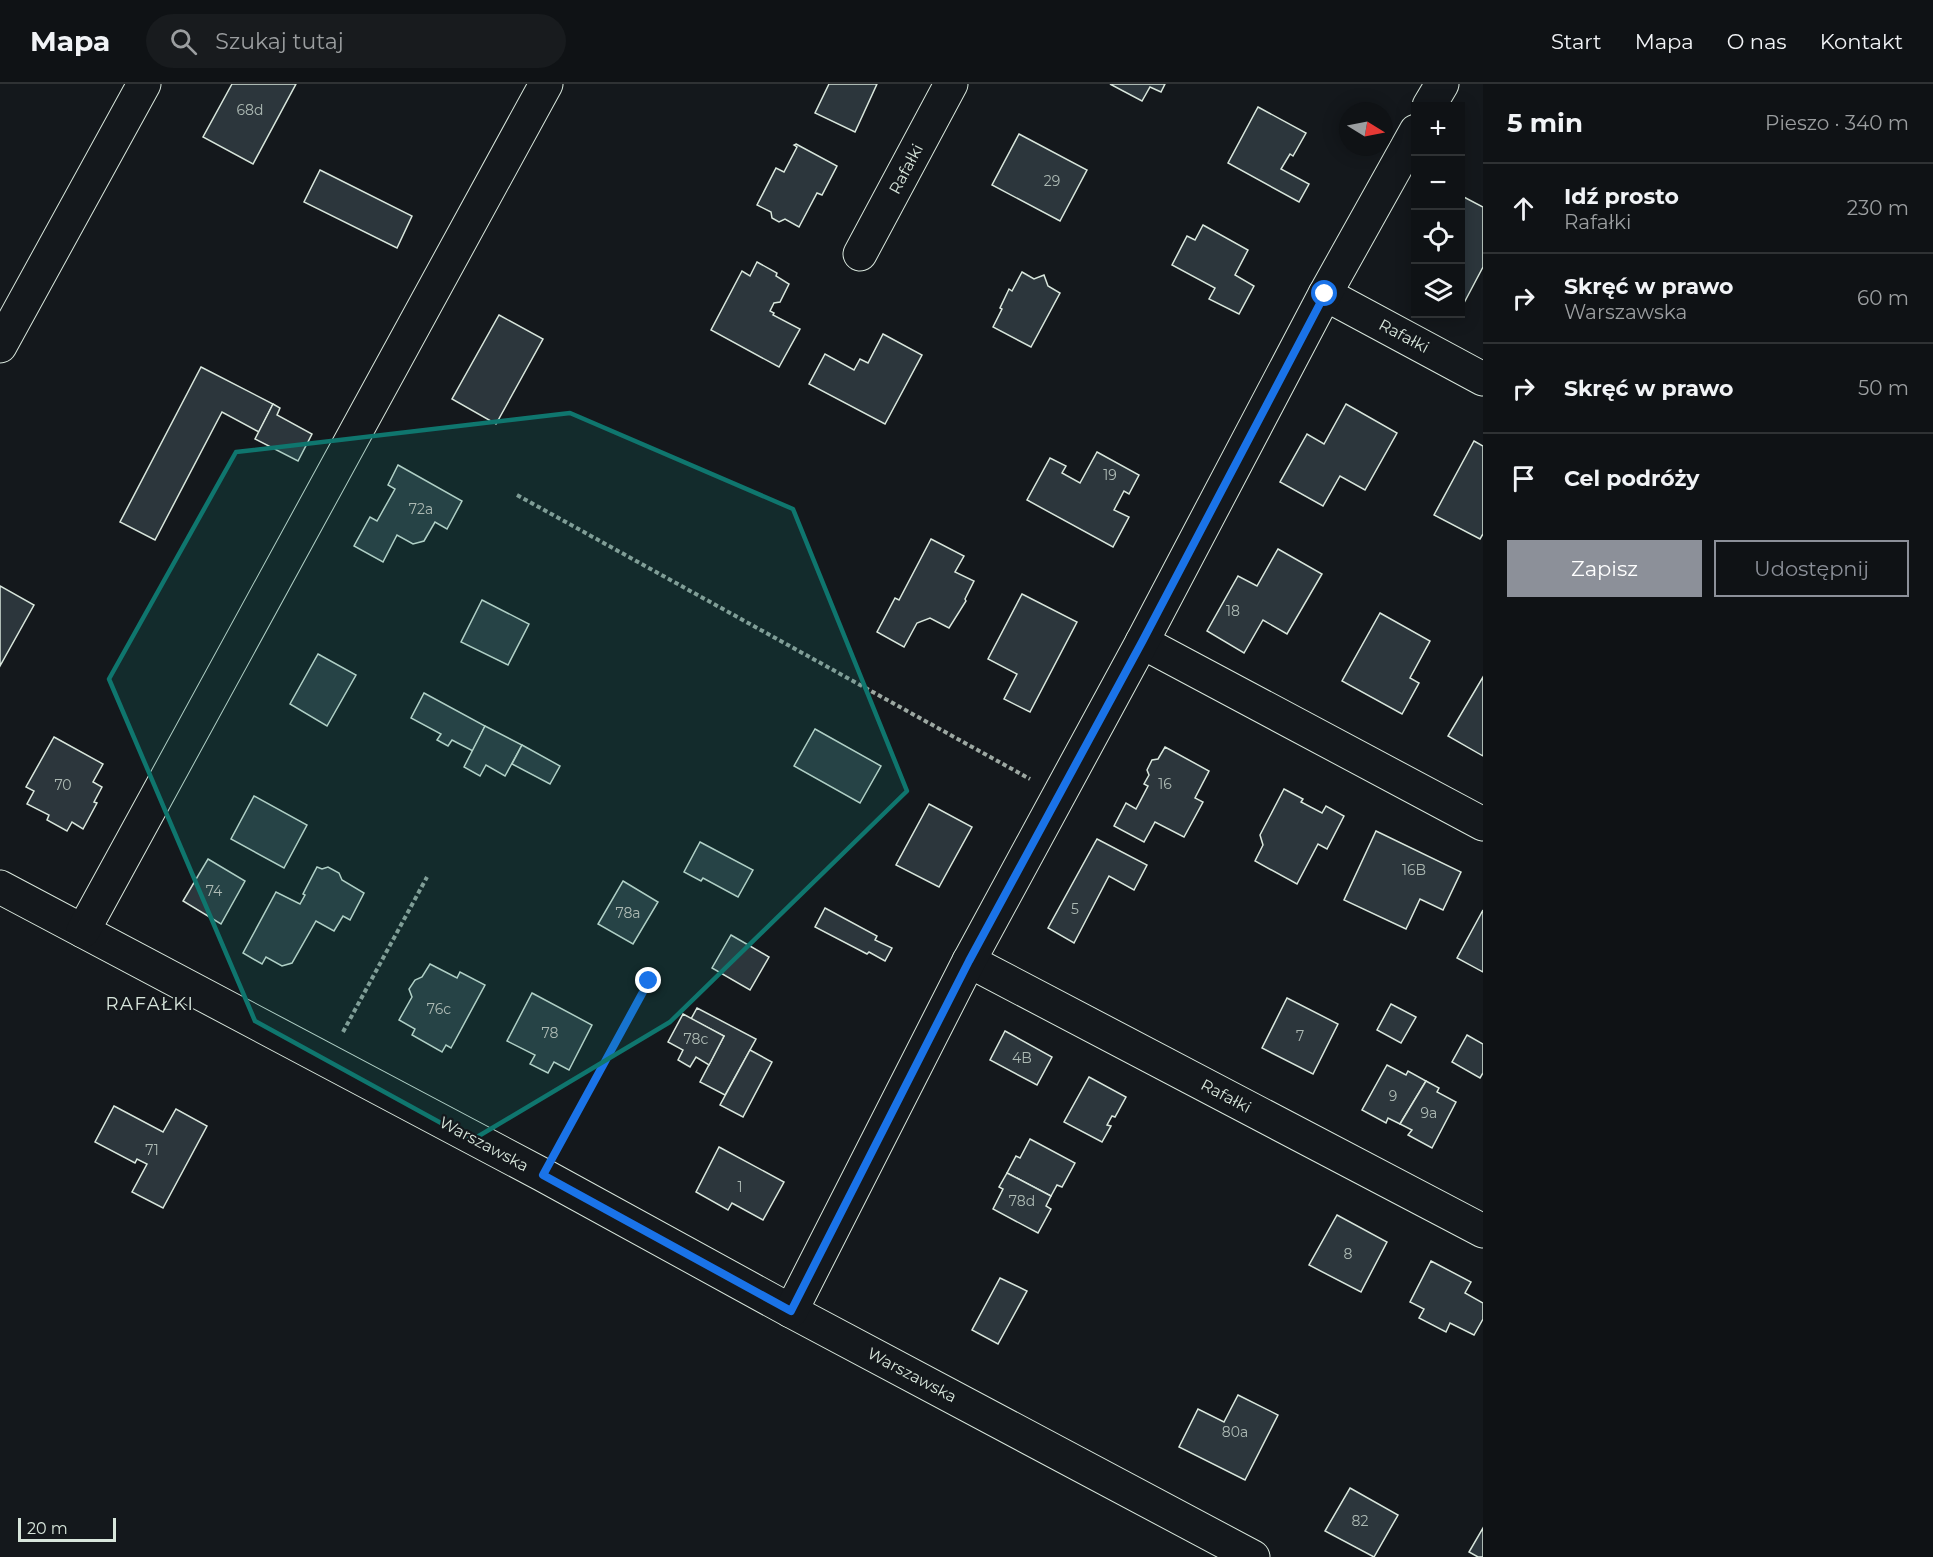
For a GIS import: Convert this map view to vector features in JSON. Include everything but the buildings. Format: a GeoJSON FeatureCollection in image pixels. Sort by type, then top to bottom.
{"type":"FeatureCollection","features":[{"type":"Feature","properties":{"kind":"street"},"geometry":{"type":"LineString","coordinates":[[0,346],[144,84]]}},
{"type":"Feature","properties":{"kind":"street"},"geometry":{"type":"LineString","coordinates":[[83,931],[546,84]]}},
{"type":"Feature","properties":{"kind":"street","name":"Rafałki"},"geometry":{"type":"LineString","coordinates":[[860,254],[951,84]]}},
{"type":"Feature","properties":{"kind":"street"},"geometry":{"type":"LineString","coordinates":[[1431,102],[1442,84]]}},
{"type":"Feature","properties":{"kind":"street"},"geometry":{"type":"LineString","coordinates":[[791,1311],[969,961],[1142,642],[1325,294],[1411,140]]}},
{"type":"Feature","properties":{"kind":"street","name":"Rafałki"},"geometry":{"type":"LineString","coordinates":[[1325,294],[1483,379]]}},
{"type":"Feature","properties":{"kind":"street"},"geometry":{"type":"LineString","coordinates":[[1142,642],[1483,824]]}},
{"type":"Feature","properties":{"kind":"street","name":"Warszawska"},"geometry":{"type":"LineString","coordinates":[[0,887],[543,1175],[791,1311],[1253,1557]]}},
{"type":"Feature","properties":{"kind":"street","name":"Rafałki"},"geometry":{"type":"LineString","coordinates":[[969,961],[1483,1231]]}},
{"type":"Feature","properties":{"kind":"path"},"geometry":{"type":"LineString","coordinates":[[517,495],[1058,794]]}},
{"type":"Feature","properties":{"kind":"path"},"geometry":{"type":"LineString","coordinates":[[327,1061],[427,877]]}},
{"type":"Feature","properties":{"kind":"path"},"geometry":{"type":"LineString","coordinates":[[543,1175],[649,981]]}},
{"type":"Feature","properties":{"kind":"highlighted area"},"geometry":{"type":"Polygon","coordinates":[[[570,413],[793,509],[907,791],[670,1022],[472,1140],[255,1021],[109,679],[236,452],[570,413]]]}},
{"type":"Feature","properties":{"kind":"district","name":"RAFAŁKI"},"geometry":{"type":"Point","coordinates":[150,1004]}},
{"type":"Feature","properties":{"kind":"route"},"geometry":{"type":"LineString","coordinates":[[649,981],[543,1175],[791,1311],[969,961],[1142,642],[1325,294]]}}]}
